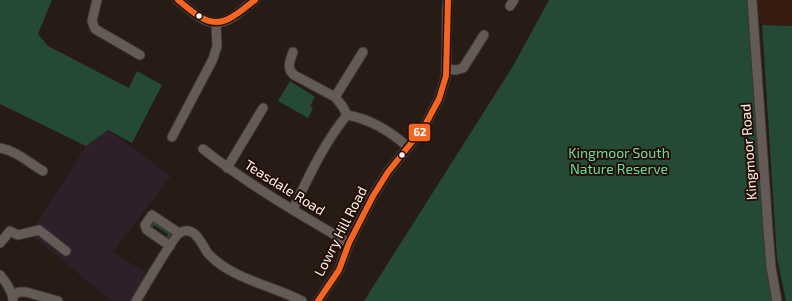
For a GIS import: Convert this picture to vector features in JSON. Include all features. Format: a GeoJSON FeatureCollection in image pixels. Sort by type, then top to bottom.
{"type":"FeatureCollection","features":[{"type":"Feature","properties":{"kind":"street"},"geometry":{"type":"LineString","coordinates":[[97,0],[92,21],[95,29],[140,56]]}},
{"type":"Feature","properties":{"kind":"street"},"geometry":{"type":"LineString","coordinates":[[178,0],[201,18],[209,22],[216,23],[228,20],[255,0]]}},
{"type":"Feature","properties":{"kind":"street","name":"Lowry Hill Road"},"geometry":{"type":"LineString","coordinates":[[318,301],[335,277],[349,243],[373,196],[388,172],[424,127],[439,99],[446,76],[448,0]]}},
{"type":"Feature","properties":{"kind":"street","name":"Kingmoor Road"},"geometry":{"type":"LineString","coordinates":[[752,0],[768,236],[771,267],[777,301]]}},
{"type":"Feature","properties":{"kind":"street"},"geometry":{"type":"LineString","coordinates":[[172,137],[213,59],[217,46],[216,23]]}},
{"type":"Feature","properties":{"kind":"street"},"geometry":{"type":"LineString","coordinates":[[446,69],[456,70],[462,68],[484,35]]}},
{"type":"Feature","properties":{"kind":"street"},"geometry":{"type":"LineString","coordinates":[[293,52],[288,66],[290,71],[294,75],[335,97],[343,106],[347,115]]}},
{"type":"Feature","properties":{"kind":"street"},"geometry":{"type":"LineString","coordinates":[[335,97],[363,52]]}},
{"type":"Feature","properties":{"kind":"street","name":"Teasdale Road"},"geometry":{"type":"LineString","coordinates":[[227,168],[263,108]]}},
{"type":"Feature","properties":{"kind":"street"},"geometry":{"type":"LineString","coordinates":[[347,115],[357,117],[386,130],[408,147]]}},
{"type":"Feature","properties":{"kind":"street"},"geometry":{"type":"LineString","coordinates":[[293,209],[316,161],[330,137],[347,115]]}},
{"type":"Feature","properties":{"kind":"street"},"geometry":{"type":"LineString","coordinates":[[0,148],[7,149],[18,154],[43,170]]}},
{"type":"Feature","properties":{"kind":"street","name":"Teasdale Road"},"geometry":{"type":"LineString","coordinates":[[203,149],[227,168],[278,201],[349,243]]}},
{"type":"Feature","properties":{"kind":"street"},"geometry":{"type":"LineString","coordinates":[[170,246],[147,230],[145,226],[152,215],[179,233]]}},
{"type":"Feature","properties":{"kind":"street"},"geometry":{"type":"LineString","coordinates":[[0,243],[10,231],[18,235],[39,230],[66,251]]}},
{"type":"Feature","properties":{"kind":"street"},"geometry":{"type":"LineString","coordinates":[[136,301],[179,233],[188,231],[196,234],[208,254],[217,262],[262,285],[302,301]]}},
{"type":"Feature","properties":{"kind":"street"},"geometry":{"type":"LineString","coordinates":[[0,275],[13,298],[19,292],[26,292],[58,301]]}},
{"type":"Feature","properties":{"kind":"shaded area"},"geometry":{"type":"Polygon","coordinates":[[[757,0],[792,0],[792,26],[762,25],[757,7],[757,0]]]}},
{"type":"Feature","properties":{"kind":"shaded area"},"geometry":{"type":"Polygon","coordinates":[[[108,130],[171,176],[113,252],[150,275],[133,301],[112,301],[33,237],[33,230],[86,146],[108,130]]]}},
{"type":"Feature","properties":{"kind":"green space"},"geometry":{"type":"Polygon","coordinates":[[[0,0],[52,0],[38,34],[48,46],[129,88],[137,71],[162,85],[132,143],[108,130],[86,146],[0,104],[0,0]]]}},
{"type":"Feature","properties":{"kind":"green space","name":"Kingmoor South Nature Reserve"},"geometry":{"type":"Polygon","coordinates":[[[549,0],[748,0],[775,301],[364,301],[513,66],[549,0]]]}},
{"type":"Feature","properties":{"kind":"green space"},"geometry":{"type":"Polygon","coordinates":[[[762,25],[792,26],[792,301],[786,301],[777,258],[762,25]]]}},
{"type":"Feature","properties":{"kind":"green space"},"geometry":{"type":"Polygon","coordinates":[[[290,81],[315,97],[310,106],[313,108],[308,118],[278,101],[290,81]]]}},
{"type":"Feature","properties":{"kind":"green space"},"geometry":{"type":"Polygon","coordinates":[[[153,220],[173,232],[168,239],[165,240],[168,234],[154,225],[151,230],[149,222],[153,220]]]}},
{"type":"Feature","properties":{"kind":"transit line","name":"62"},"geometry":{"type":"LineString","coordinates":[[178,0],[198,16],[212,22],[227,20],[255,0]]}},
{"type":"Feature","properties":{"kind":"transit line","name":"62"},"geometry":{"type":"LineString","coordinates":[[318,301],[339,270],[349,243],[373,196],[388,172],[424,127],[439,99],[446,76],[448,0]]}}]}
